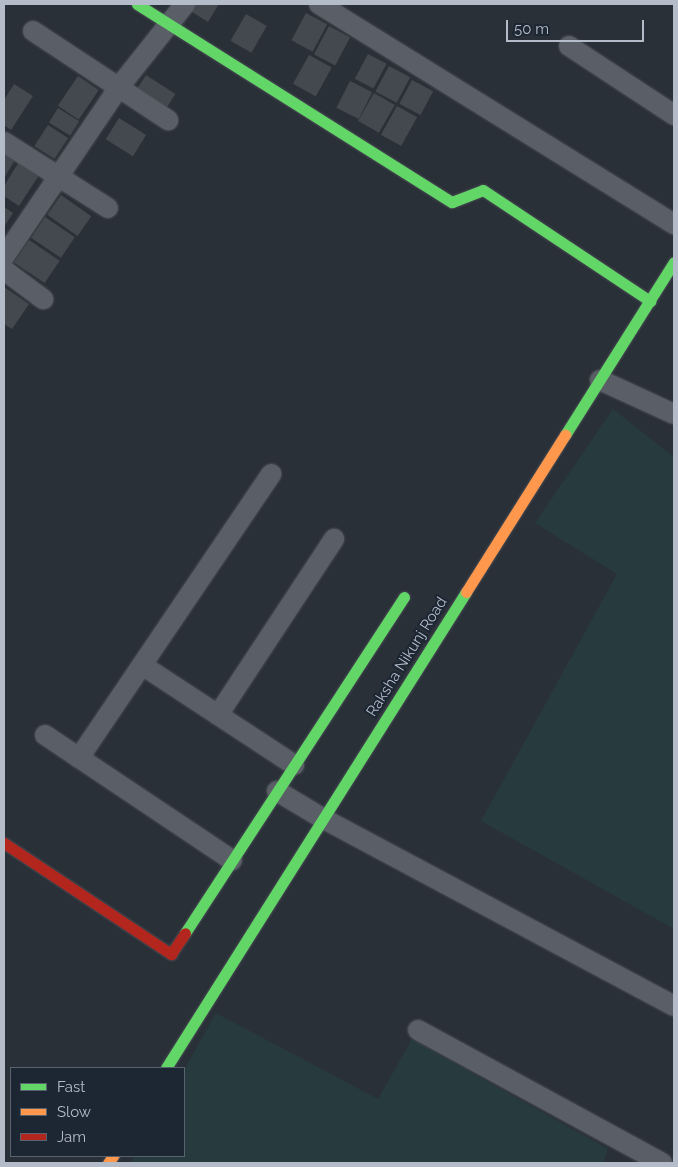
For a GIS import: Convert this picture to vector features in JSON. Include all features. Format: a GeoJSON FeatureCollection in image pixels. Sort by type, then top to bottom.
{"type":"FeatureCollection","features":[{"type":"Feature","properties":{"kind":"street"},"geometry":{"type":"LineString","coordinates":[[137,4],[452,202],[483,190],[650,301]]}},
{"type":"Feature","properties":{"kind":"street"},"geometry":{"type":"LineString","coordinates":[[4,257],[119,87],[171,25],[185,4]]}},
{"type":"Feature","properties":{"kind":"street"},"geometry":{"type":"LineString","coordinates":[[319,4],[674,224]]}},
{"type":"Feature","properties":{"kind":"street"},"geometry":{"type":"LineString","coordinates":[[33,31],[168,120]]}},
{"type":"Feature","properties":{"kind":"street"},"geometry":{"type":"LineString","coordinates":[[569,46],[674,115]]}},
{"type":"Feature","properties":{"kind":"street"},"geometry":{"type":"LineString","coordinates":[[4,142],[108,208]]}},
{"type":"Feature","properties":{"kind":"street","name":"Raksha Nikunj Road"},"geometry":{"type":"LineString","coordinates":[[167,1067],[674,262]]}},
{"type":"Feature","properties":{"kind":"street"},"geometry":{"type":"LineString","coordinates":[[4,270],[43,299]]}},
{"type":"Feature","properties":{"kind":"street"},"geometry":{"type":"LineString","coordinates":[[600,380],[674,414]]}},
{"type":"Feature","properties":{"kind":"street"},"geometry":{"type":"LineString","coordinates":[[79,758],[270,474]]}},
{"type":"Feature","properties":{"kind":"street"},"geometry":{"type":"LineString","coordinates":[[218,715],[334,539]]}},
{"type":"Feature","properties":{"kind":"street"},"geometry":{"type":"LineString","coordinates":[[4,844],[171,954],[404,597]]}},
{"type":"Feature","properties":{"kind":"street"},"geometry":{"type":"LineString","coordinates":[[142,665],[294,765]]}},
{"type":"Feature","properties":{"kind":"street"},"geometry":{"type":"LineString","coordinates":[[45,735],[232,860]]}},
{"type":"Feature","properties":{"kind":"street"},"geometry":{"type":"LineString","coordinates":[[277,790],[322,818],[674,1006]]}},
{"type":"Feature","properties":{"kind":"street"},"geometry":{"type":"LineString","coordinates":[[418,1030],[662,1163]]}},
{"type":"Feature","properties":{"kind":"green space"},"geometry":{"type":"Polygon","coordinates":[[[613,409],[674,457],[674,929],[481,821],[617,574],[535,523],[613,409]]]}},
{"type":"Feature","properties":{"kind":"green space"},"geometry":{"type":"Polygon","coordinates":[[[216,1013],[378,1099],[412,1039],[608,1149],[603,1163],[130,1163],[134,1157],[185,1157],[185,1068],[216,1013]]]}},
{"type":"Feature","properties":{"kind":"building"},"geometry":{"type":"Polygon","coordinates":[[[192,4],[219,4],[208,22],[189,10],[192,4]]]}},
{"type":"Feature","properties":{"kind":"building"},"geometry":{"type":"Polygon","coordinates":[[[306,13],[327,24],[313,52],[291,40],[306,13]]]}},
{"type":"Feature","properties":{"kind":"building"},"geometry":{"type":"Polygon","coordinates":[[[246,14],[267,26],[251,53],[230,41],[246,14]]]}},
{"type":"Feature","properties":{"kind":"building"},"geometry":{"type":"Polygon","coordinates":[[[329,26],[350,37],[335,66],[314,54],[329,26]]]}},
{"type":"Feature","properties":{"kind":"building"},"geometry":{"type":"Polygon","coordinates":[[[368,54],[387,64],[373,89],[355,79],[368,54]]]}},
{"type":"Feature","properties":{"kind":"building"},"geometry":{"type":"Polygon","coordinates":[[[309,55],[332,68],[316,96],[293,84],[309,55]]]}},
{"type":"Feature","properties":{"kind":"building"},"geometry":{"type":"Polygon","coordinates":[[[389,66],[410,77],[397,103],[375,92],[389,66]]]}},
{"type":"Feature","properties":{"kind":"building"},"geometry":{"type":"Polygon","coordinates":[[[146,75],[175,94],[163,113],[134,93],[146,75]]]}},
{"type":"Feature","properties":{"kind":"building"},"geometry":{"type":"Polygon","coordinates":[[[78,76],[99,90],[79,120],[58,106],[78,76]]]}},
{"type":"Feature","properties":{"kind":"building"},"geometry":{"type":"Polygon","coordinates":[[[412,80],[433,91],[421,115],[399,104],[412,80]]]}},
{"type":"Feature","properties":{"kind":"building"},"geometry":{"type":"Polygon","coordinates":[[[350,81],[372,92],[359,119],[336,108],[350,81]]]}},
{"type":"Feature","properties":{"kind":"building"},"geometry":{"type":"Polygon","coordinates":[[[14,84],[33,96],[11,130],[4,125],[4,100],[14,84]]]}},
{"type":"Feature","properties":{"kind":"building"},"geometry":{"type":"Polygon","coordinates":[[[374,93],[395,105],[379,133],[358,121],[374,93]]]}},
{"type":"Feature","properties":{"kind":"building"},"geometry":{"type":"Polygon","coordinates":[[[397,106],[417,117],[401,146],[381,135],[397,106]]]}},
{"type":"Feature","properties":{"kind":"building"},"geometry":{"type":"Polygon","coordinates":[[[58,108],[79,121],[70,136],[49,122],[58,108]]]}},
{"type":"Feature","properties":{"kind":"building"},"geometry":{"type":"Polygon","coordinates":[[[119,118],[146,135],[133,156],[106,139],[119,118]]]}},
{"type":"Feature","properties":{"kind":"building"},"geometry":{"type":"Polygon","coordinates":[[[48,125],[68,138],[55,159],[34,146],[48,125]]]}},
{"type":"Feature","properties":{"kind":"building"},"geometry":{"type":"Polygon","coordinates":[[[4,152],[15,160],[4,178],[4,152]]]}},
{"type":"Feature","properties":{"kind":"building"},"geometry":{"type":"Polygon","coordinates":[[[19,162],[39,175],[19,206],[4,196],[4,186],[19,162]]]}},
{"type":"Feature","properties":{"kind":"building"},"geometry":{"type":"Polygon","coordinates":[[[61,195],[91,216],[78,236],[47,215],[61,195]]]}},
{"type":"Feature","properties":{"kind":"building"},"geometry":{"type":"Polygon","coordinates":[[[4,207],[13,213],[4,227],[4,207]]]}},
{"type":"Feature","properties":{"kind":"building"},"geometry":{"type":"Polygon","coordinates":[[[45,217],[75,237],[61,258],[31,238],[45,217]]]}},
{"type":"Feature","properties":{"kind":"building"},"geometry":{"type":"Polygon","coordinates":[[[29,240],[60,261],[45,283],[14,262],[29,240]]]}},
{"type":"Feature","properties":{"kind":"building"},"geometry":{"type":"Polygon","coordinates":[[[4,287],[29,304],[12,329],[4,324],[4,287]]]}},
{"type":"Feature","properties":{"kind":"traffic: fast"},"geometry":{"type":"LineString","coordinates":[[137,4],[452,202],[483,190],[650,301]]}},
{"type":"Feature","properties":{"kind":"traffic: fast"},"geometry":{"type":"LineString","coordinates":[[565,435],[674,262]]}},
{"type":"Feature","properties":{"kind":"traffic: fast"},"geometry":{"type":"LineString","coordinates":[[167,1067],[466,592]]}},
{"type":"Feature","properties":{"kind":"traffic: fast"},"geometry":{"type":"LineString","coordinates":[[185,933],[404,597]]}},
{"type":"Feature","properties":{"kind":"traffic: slow"},"geometry":{"type":"LineString","coordinates":[[466,592],[565,435]]}},
{"type":"Feature","properties":{"kind":"traffic: slow"},"geometry":{"type":"LineString","coordinates":[[108,1163],[112,1157]]}},
{"type":"Feature","properties":{"kind":"traffic: jam"},"geometry":{"type":"LineString","coordinates":[[4,843],[171,954],[185,933]]}}]}
